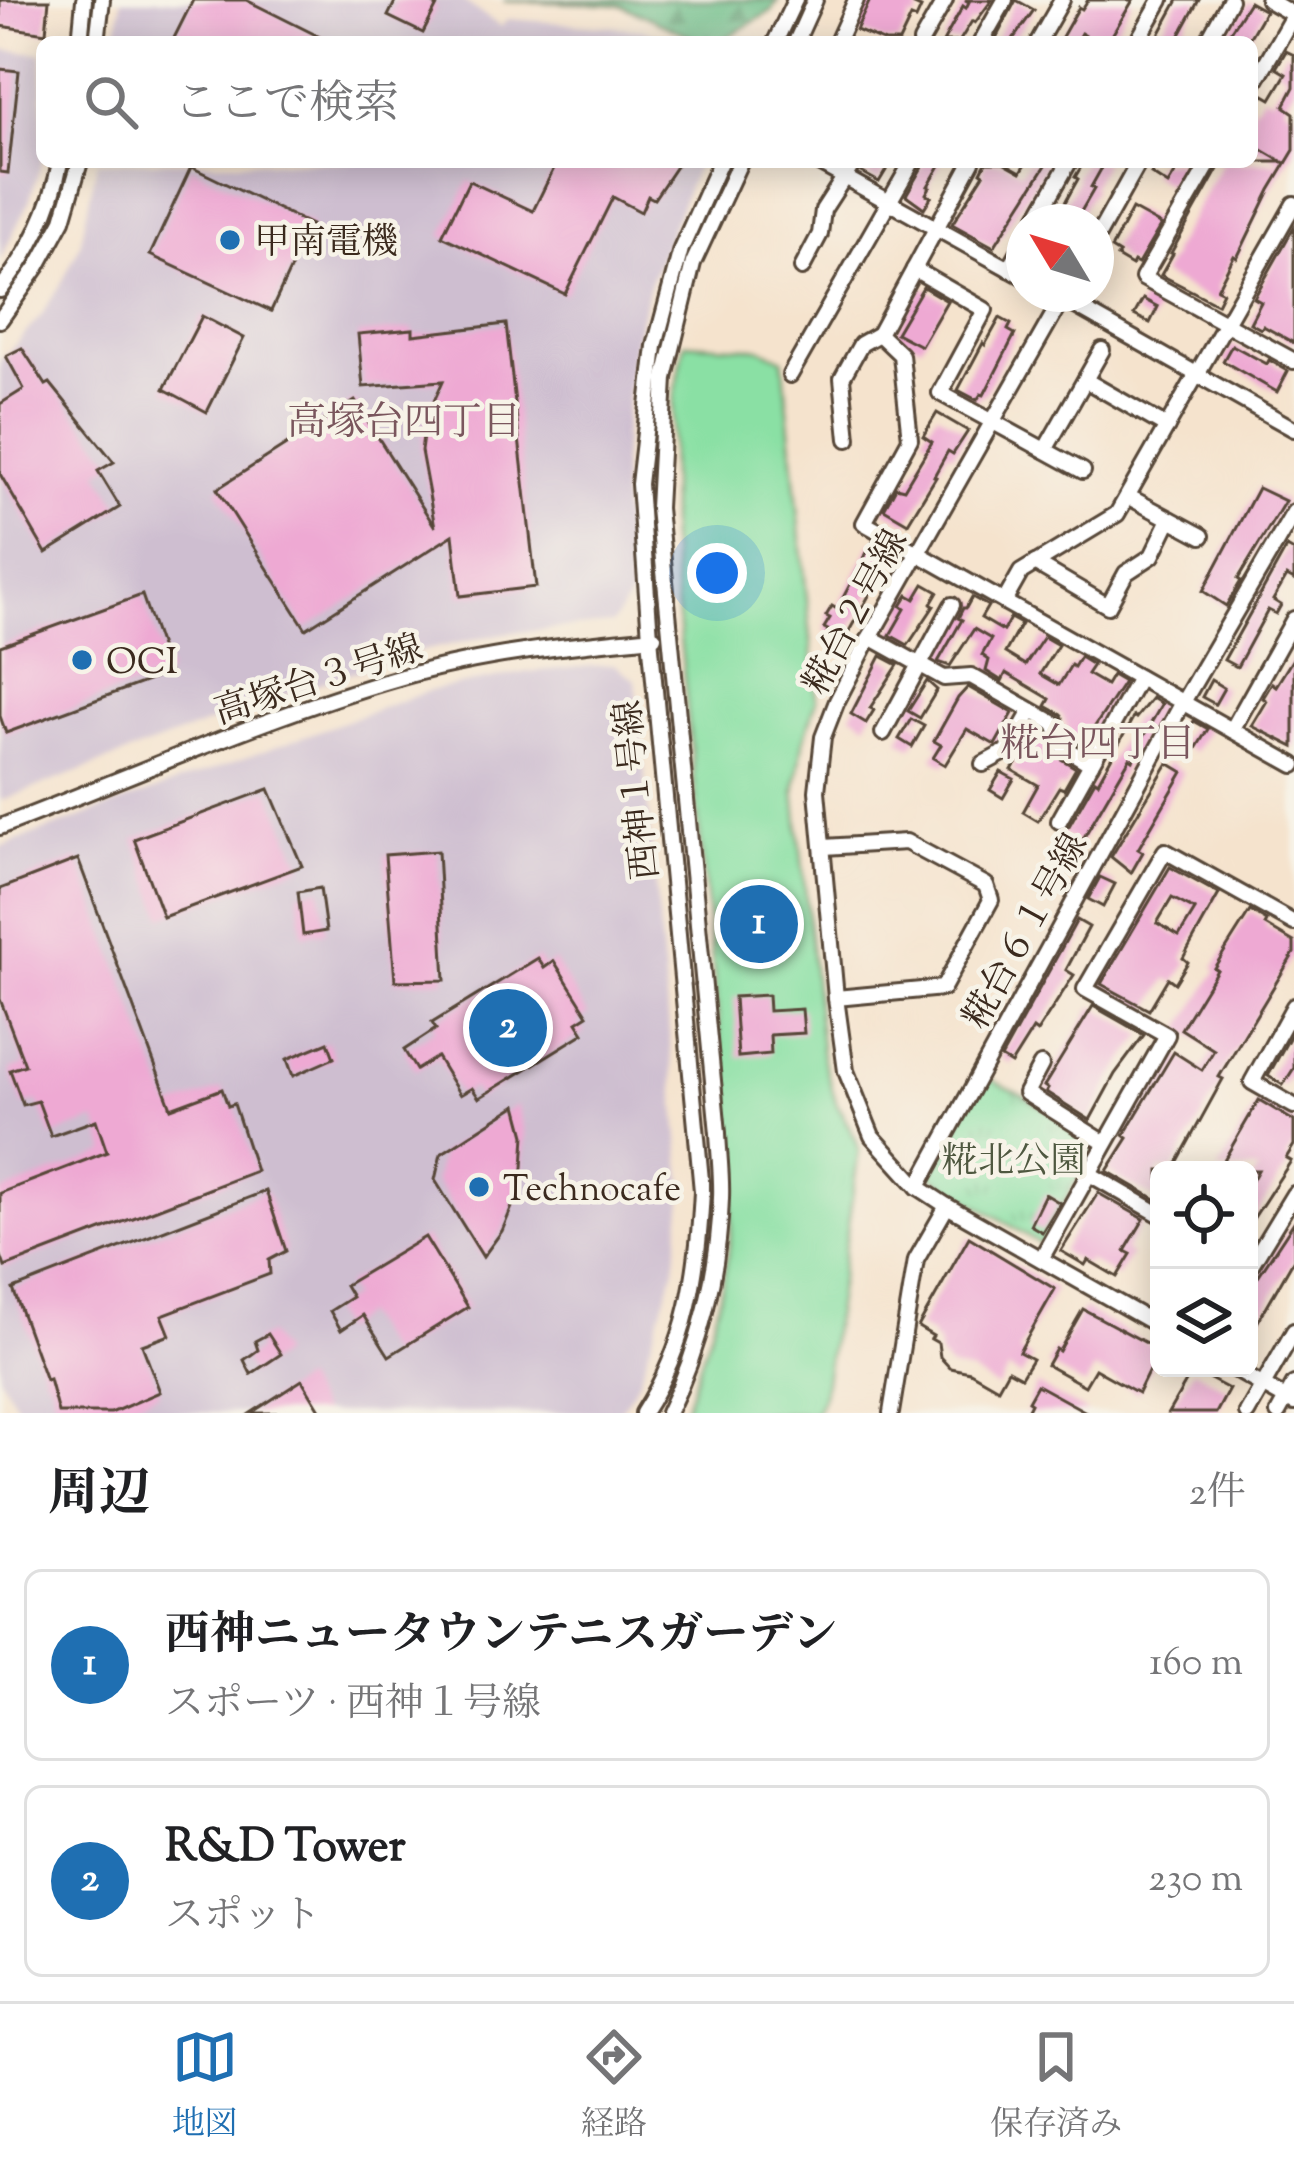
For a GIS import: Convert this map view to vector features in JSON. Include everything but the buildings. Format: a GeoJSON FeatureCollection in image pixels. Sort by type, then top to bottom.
{"type":"FeatureCollection","features":[{"type":"Feature","properties":{"kind":"street"},"geometry":{"type":"LineString","coordinates":[[81,36],[84,0]]}},
{"type":"Feature","properties":{"kind":"street"},"geometry":{"type":"LineString","coordinates":[[98,36],[102,0]]}},
{"type":"Feature","properties":{"kind":"street"},"geometry":{"type":"LineString","coordinates":[[779,36],[795,0]]}},
{"type":"Feature","properties":{"kind":"street"},"geometry":{"type":"LineString","coordinates":[[799,36],[815,0]]}},
{"type":"Feature","properties":{"kind":"street"},"geometry":{"type":"LineString","coordinates":[[840,36],[856,0]]}},
{"type":"Feature","properties":{"kind":"street"},"geometry":{"type":"LineString","coordinates":[[925,36],[945,0]]}},
{"type":"Feature","properties":{"kind":"street"},"geometry":{"type":"LineString","coordinates":[[984,36],[1005,0]]}},
{"type":"Feature","properties":{"kind":"street"},"geometry":{"type":"LineString","coordinates":[[1042,36],[1062,0]]}},
{"type":"Feature","properties":{"kind":"street"},"geometry":{"type":"LineString","coordinates":[[1140,36],[1161,0]]}},
{"type":"Feature","properties":{"kind":"street"},"geometry":{"type":"LineString","coordinates":[[1210,36],[1230,0]]}},
{"type":"Feature","properties":{"kind":"street"},"geometry":{"type":"LineString","coordinates":[[1258,77],[1294,14],[1268,0]]}},
{"type":"Feature","properties":{"kind":"street"},"geometry":{"type":"LineString","coordinates":[[0,290],[22,263],[56,186],[59,168]]}},
{"type":"Feature","properties":{"kind":"street"},"geometry":{"type":"LineString","coordinates":[[0,320],[63,220],[78,168]]}},
{"type":"Feature","properties":{"kind":"street","name":"西神１号線"},"geometry":{"type":"LineString","coordinates":[[643,1413],[673,1353],[689,1305],[698,1259],[702,1191],[639,484],[653,357],[681,249],[717,168]]}},
{"type":"Feature","properties":{"kind":"street","name":"西神１号線"},"geometry":{"type":"LineString","coordinates":[[668,1413],[682,1386],[707,1298],[721,1197],[658,508],[665,378],[693,263],[737,168]]}},
{"type":"Feature","properties":{"kind":"street"},"geometry":{"type":"LineString","coordinates":[[828,168],[1006,266]]}},
{"type":"Feature","properties":{"kind":"street"},"geometry":{"type":"LineString","coordinates":[[802,268],[820,234],[823,210],[851,168]]}},
{"type":"Feature","properties":{"kind":"street"},"geometry":{"type":"LineString","coordinates":[[790,375],[909,168]]}},
{"type":"Feature","properties":{"kind":"street"},"geometry":{"type":"LineString","coordinates":[[848,440],[842,378],[860,344],[879,334],[969,168]]}},
{"type":"Feature","properties":{"kind":"street"},"geometry":{"type":"LineString","coordinates":[[1045,204],[1066,168]]}},
{"type":"Feature","properties":{"kind":"street"},"geometry":{"type":"LineString","coordinates":[[1114,207],[1136,168]]}},
{"type":"Feature","properties":{"kind":"street"},"geometry":{"type":"LineString","coordinates":[[1207,168],[1144,278],[1294,361]]}},
{"type":"Feature","properties":{"kind":"street"},"geometry":{"type":"LineString","coordinates":[[1004,602],[1021,572],[1117,514],[1294,204]]}},
{"type":"Feature","properties":{"kind":"street"},"geometry":{"type":"LineString","coordinates":[[914,269],[985,310],[940,393],[1083,471]]}},
{"type":"Feature","properties":{"kind":"street","name":"糀台２号線"},"geometry":{"type":"LineString","coordinates":[[1052,312],[870,637],[823,737],[817,791],[836,998],[846,1071],[872,1136],[918,1186],[1150,1321]]}},
{"type":"Feature","properties":{"kind":"street"},"geometry":{"type":"LineString","coordinates":[[1090,312],[1294,429]]}},
{"type":"Feature","properties":{"kind":"street"},"geometry":{"type":"LineString","coordinates":[[879,334],[901,356],[910,439],[864,523],[1294,765]]}},
{"type":"Feature","properties":{"kind":"street"},"geometry":{"type":"LineString","coordinates":[[1046,450],[1102,350]]}},
{"type":"Feature","properties":{"kind":"street"},"geometry":{"type":"LineString","coordinates":[[1085,380],[1167,427]]}},
{"type":"Feature","properties":{"kind":"street"},"geometry":{"type":"LineString","coordinates":[[1129,497],[1202,536]]}},
{"type":"Feature","properties":{"kind":"street","name":"糀台６１号線"},"geometry":{"type":"LineString","coordinates":[[918,1186],[1183,702],[1294,512]]}},
{"type":"Feature","properties":{"kind":"street"},"geometry":{"type":"LineString","coordinates":[[1035,563],[1108,606],[1126,573],[1152,556],[1170,519]]}},
{"type":"Feature","properties":{"kind":"street"},"geometry":{"type":"LineString","coordinates":[[883,733],[952,605]]}},
{"type":"Feature","properties":{"kind":"street"},"geometry":{"type":"LineString","coordinates":[[1232,730],[1294,620]]}},
{"type":"Feature","properties":{"kind":"street","name":"高塚台３号線"},"geometry":{"type":"LineString","coordinates":[[0,827],[320,702],[406,676],[539,649],[668,635]]}},
{"type":"Feature","properties":{"kind":"street"},"geometry":{"type":"LineString","coordinates":[[870,637],[944,678],[971,676],[1055,724],[1063,748],[1091,764]]}},
{"type":"Feature","properties":{"kind":"street"},"geometry":{"type":"LineString","coordinates":[[1059,821],[1139,678]]}},
{"type":"Feature","properties":{"kind":"street"},"geometry":{"type":"LineString","coordinates":[[982,764],[1009,750],[1031,711]]}},
{"type":"Feature","properties":{"kind":"street"},"geometry":{"type":"LineString","coordinates":[[824,848],[906,842],[986,885],[991,900],[943,988],[836,998]]}},
{"type":"Feature","properties":{"kind":"street"},"geometry":{"type":"LineString","coordinates":[[1041,1259],[1167,1036],[1085,989],[1165,851],[1294,923]]}},
{"type":"Feature","properties":{"kind":"street"},"geometry":{"type":"LineString","coordinates":[[1294,1006],[1252,1082],[1294,1106]]}},
{"type":"Feature","properties":{"kind":"street"},"geometry":{"type":"LineString","coordinates":[[1041,1065],[1026,1094],[1105,1143]]}},
{"type":"Feature","properties":{"kind":"street"},"geometry":{"type":"LineString","coordinates":[[1088,1173],[1150,1209]]}},
{"type":"Feature","properties":{"kind":"street"},"geometry":{"type":"LineString","coordinates":[[1258,1253],[1294,1194]]}},
{"type":"Feature","properties":{"kind":"street"},"geometry":{"type":"LineString","coordinates":[[891,1413],[916,1260],[947,1207]]}},
{"type":"Feature","properties":{"kind":"street"},"geometry":{"type":"LineString","coordinates":[[1247,1413],[1294,1330]]}},
{"type":"Feature","properties":{"kind":"street"},"geometry":{"type":"LineString","coordinates":[[1248,1377],[1288,1400]]}},
{"type":"Feature","properties":{"kind":"shaded area"},"geometry":{"type":"Polygon","coordinates":[[[121,0],[462,0],[501,27],[508,19],[642,29],[658,36],[117,36],[121,0]]]}},
{"type":"Feature","properties":{"kind":"shaded area"},"geometry":{"type":"Polygon","coordinates":[[[0,50],[36,53],[36,168],[40,168],[0,260],[0,50]]]}},
{"type":"Feature","properties":{"kind":"shaded area"},"geometry":{"type":"Polygon","coordinates":[[[96,168],[696,168],[649,285],[631,358],[622,459],[630,597],[612,624],[504,633],[418,652],[301,689],[0,801],[0,361],[41,316],[80,245],[96,168]]]}},
{"type":"Feature","properties":{"kind":"shaded area"},"geometry":{"type":"Polygon","coordinates":[[[614,664],[636,680],[684,1191],[675,1268],[638,1382],[619,1413],[21,1413],[0,1377],[0,847],[428,691],[527,672],[614,664]]]}},
{"type":"Feature","properties":{"kind":"green space"},"geometry":{"type":"Polygon","coordinates":[[[503,0],[778,0],[772,11],[729,36],[690,36],[620,5],[503,0]]]}},
{"type":"Feature","properties":{"kind":"green space"},"geometry":{"type":"Polygon","coordinates":[[[685,343],[759,348],[783,359],[817,699],[795,791],[822,1057],[837,1105],[859,1150],[823,1395],[815,1413],[683,1413],[724,1276],[732,1192],[670,539],[674,399],[685,343]]]}},
{"type":"Feature","properties":{"kind":"green space","name":"糀北公園"},"geometry":{"type":"Polygon","coordinates":[[[983,1076],[1098,1142],[1040,1244],[930,1175],[983,1076]]]}},
{"type":"Feature","properties":{"kind":"place","name":"甲南電機"},"geometry":{"type":"Point","coordinates":[230,240]}},
{"type":"Feature","properties":{"kind":"place","name":"OCI"},"geometry":{"type":"Point","coordinates":[82,660]}},
{"type":"Feature","properties":{"kind":"place","name":"西神ニュータウンテニスガーデン"},"geometry":{"type":"Point","coordinates":[759,924]}},
{"type":"Feature","properties":{"kind":"place","name":"R&D Tower"},"geometry":{"type":"Point","coordinates":[508,1028]}},
{"type":"Feature","properties":{"kind":"place","name":"Technocafe"},"geometry":{"type":"Point","coordinates":[479,1187]}},
{"type":"Feature","properties":{"kind":"district","name":"高塚台四丁目"},"geometry":{"type":"Point","coordinates":[404,420]}},
{"type":"Feature","properties":{"kind":"district","name":"糀台四丁目"},"geometry":{"type":"Point","coordinates":[1098,742]}}]}
